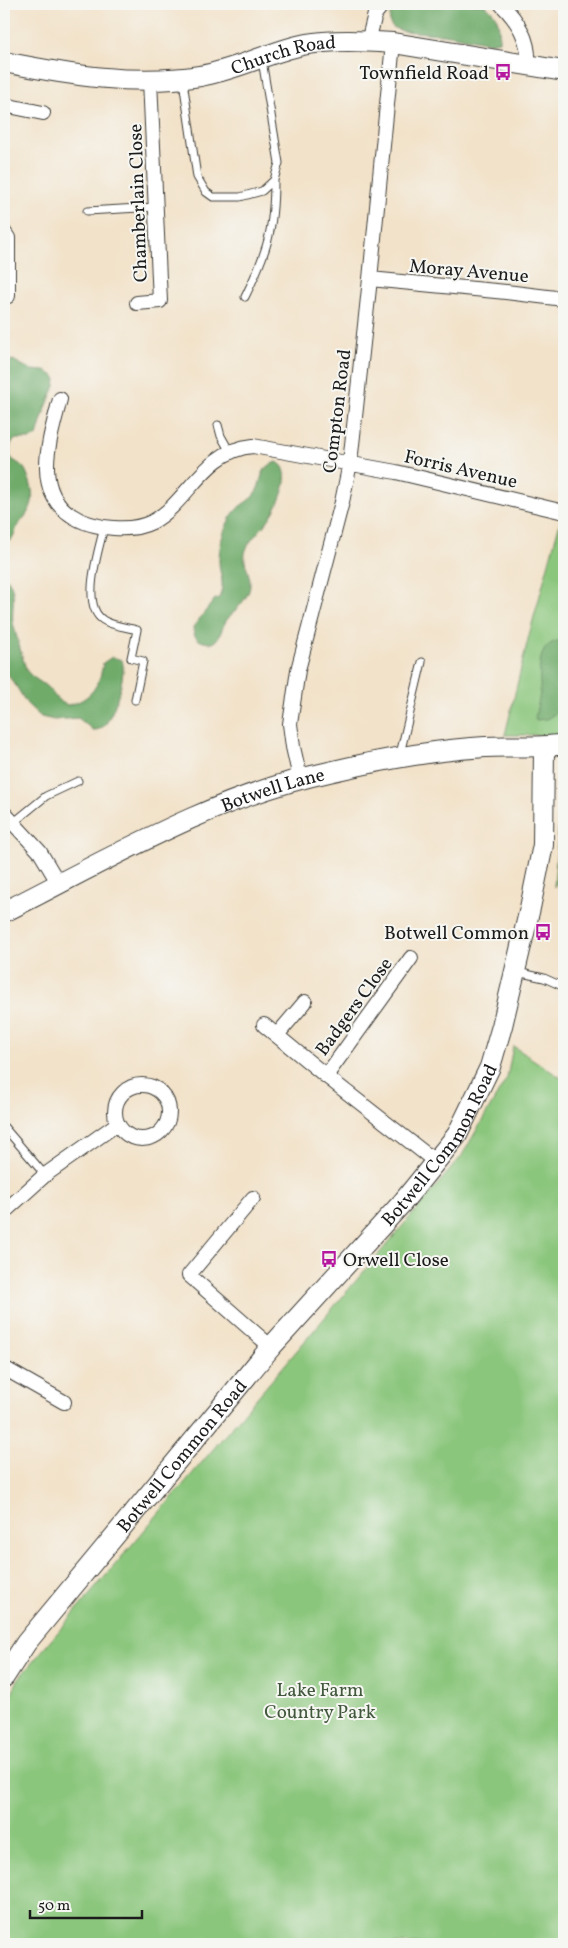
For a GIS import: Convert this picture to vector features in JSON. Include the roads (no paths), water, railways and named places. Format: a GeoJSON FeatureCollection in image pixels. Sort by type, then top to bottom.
{"type":"FeatureCollection","features":[{"type":"Feature","properties":{"kind":"street"},"geometry":{"type":"LineString","coordinates":[[368,42],[375,14],[383,4]]}},
{"type":"Feature","properties":{"kind":"street"},"geometry":{"type":"LineString","coordinates":[[501,4],[512,16],[525,38],[528,65]]}},
{"type":"Feature","properties":{"kind":"street","name":"Church Road"},"geometry":{"type":"LineString","coordinates":[[4,62],[102,78],[150,80],[182,78],[231,68],[262,57],[312,44],[368,42],[394,43],[564,71]]}},
{"type":"Feature","properties":{"kind":"street","name":"Compton Road"},"geometry":{"type":"LineString","coordinates":[[300,778],[291,735],[293,699],[298,670],[342,502],[350,463],[394,43]]}},
{"type":"Feature","properties":{"kind":"street","name":"Chamberlain Close"},"geometry":{"type":"LineString","coordinates":[[137,303],[160,301],[150,80]]}},
{"type":"Feature","properties":{"kind":"street"},"geometry":{"type":"LineString","coordinates":[[4,105],[43,113]]}},
{"type":"Feature","properties":{"kind":"street"},"geometry":{"type":"LineString","coordinates":[[4,232],[8,238],[8,296]]}},
{"type":"Feature","properties":{"kind":"street","name":"Moray Avenue"},"geometry":{"type":"LineString","coordinates":[[370,279],[564,299]]}},
{"type":"Feature","properties":{"kind":"street"},"geometry":{"type":"LineString","coordinates":[[60,399],[47,451],[46,467],[51,490],[57,502],[68,513],[80,520],[104,527],[131,528],[152,522],[174,503],[209,467],[230,452]]}},
{"type":"Feature","properties":{"kind":"street","name":"Forris Avenue"},"geometry":{"type":"LineString","coordinates":[[230,452],[246,446],[260,446],[441,482],[564,512]]}},
{"type":"Feature","properties":{"kind":"street","name":"Botwell Lane"},"geometry":{"type":"LineString","coordinates":[[4,912],[218,807],[300,778],[399,758],[487,746],[544,748],[564,744]]}},
{"type":"Feature","properties":{"kind":"street","name":"Botwell Common Road"},"geometry":{"type":"LineString","coordinates":[[4,1677],[26,1643],[271,1347],[436,1162],[457,1135],[484,1081],[495,1050],[515,972],[543,846],[544,748]]}},
{"type":"Feature","properties":{"kind":"street"},"geometry":{"type":"LineString","coordinates":[[8,818],[40,852],[60,884]]}},
{"type":"Feature","properties":{"kind":"street","name":"Badgers Close"},"geometry":{"type":"LineString","coordinates":[[326,1076],[411,958]]}},
{"type":"Feature","properties":{"kind":"street"},"geometry":{"type":"LineString","coordinates":[[277,1036],[305,1002]]}},
{"type":"Feature","properties":{"kind":"street","name":"Badgers Close"},"geometry":{"type":"LineString","coordinates":[[264,1025],[436,1162]]}},
{"type":"Feature","properties":{"kind":"street"},"geometry":{"type":"LineString","coordinates":[[148,1085],[155,1088],[166,1098],[169,1112],[166,1125],[151,1138],[145,1140],[132,1138],[117,1124],[114,1109],[116,1102],[132,1086],[148,1085]]}},
{"type":"Feature","properties":{"kind":"street"},"geometry":{"type":"LineString","coordinates":[[4,1212],[45,1175],[117,1124]]}},
{"type":"Feature","properties":{"kind":"street"},"geometry":{"type":"LineString","coordinates":[[253,1198],[189,1275],[271,1347]]}},
{"type":"Feature","properties":{"kind":"street"},"geometry":{"type":"LineString","coordinates":[[4,1368],[64,1402]]}},
{"type":"Feature","properties":{"kind":"lane"},"geometry":{"type":"LineString","coordinates":[[245,297],[262,262],[270,237],[274,210],[274,180],[279,163],[262,57]]}},
{"type":"Feature","properties":{"kind":"lane"},"geometry":{"type":"LineString","coordinates":[[182,78],[197,177],[206,192],[213,197],[240,197],[262,191],[274,180]]}},
{"type":"Feature","properties":{"kind":"lane"},"geometry":{"type":"LineString","coordinates":[[88,210],[156,206]]}},
{"type":"Feature","properties":{"kind":"lane"},"geometry":{"type":"LineString","coordinates":[[218,425],[220,436],[230,452]]}},
{"type":"Feature","properties":{"kind":"lane"},"geometry":{"type":"LineString","coordinates":[[104,527],[91,591],[91,602],[93,609],[101,619],[136,630],[131,658],[143,662],[135,700]]}},
{"type":"Feature","properties":{"kind":"lane"},"geometry":{"type":"LineString","coordinates":[[399,758],[422,662]]}},
{"type":"Feature","properties":{"kind":"lane"},"geometry":{"type":"LineString","coordinates":[[8,818],[46,796],[78,781]]}},
{"type":"Feature","properties":{"kind":"lane"},"geometry":{"type":"LineString","coordinates":[[515,972],[544,978],[564,987]]}},
{"type":"Feature","properties":{"kind":"lane"},"geometry":{"type":"LineString","coordinates":[[4,1127],[45,1175]]}},
{"type":"Feature","properties":{"kind":"place","name":"Townfield Road"},"geometry":{"type":"Point","coordinates":[503,72]}},
{"type":"Feature","properties":{"kind":"place","name":"Botwell Common"},"geometry":{"type":"Point","coordinates":[543,932]}},
{"type":"Feature","properties":{"kind":"place","name":"Orwell Close"},"geometry":{"type":"Point","coordinates":[329,1259]}},
{"type":"Feature","properties":{"kind":"park label","name":"Lake Farm Country Park"},"geometry":{"type":"Point","coordinates":[320,1700]}}]}
